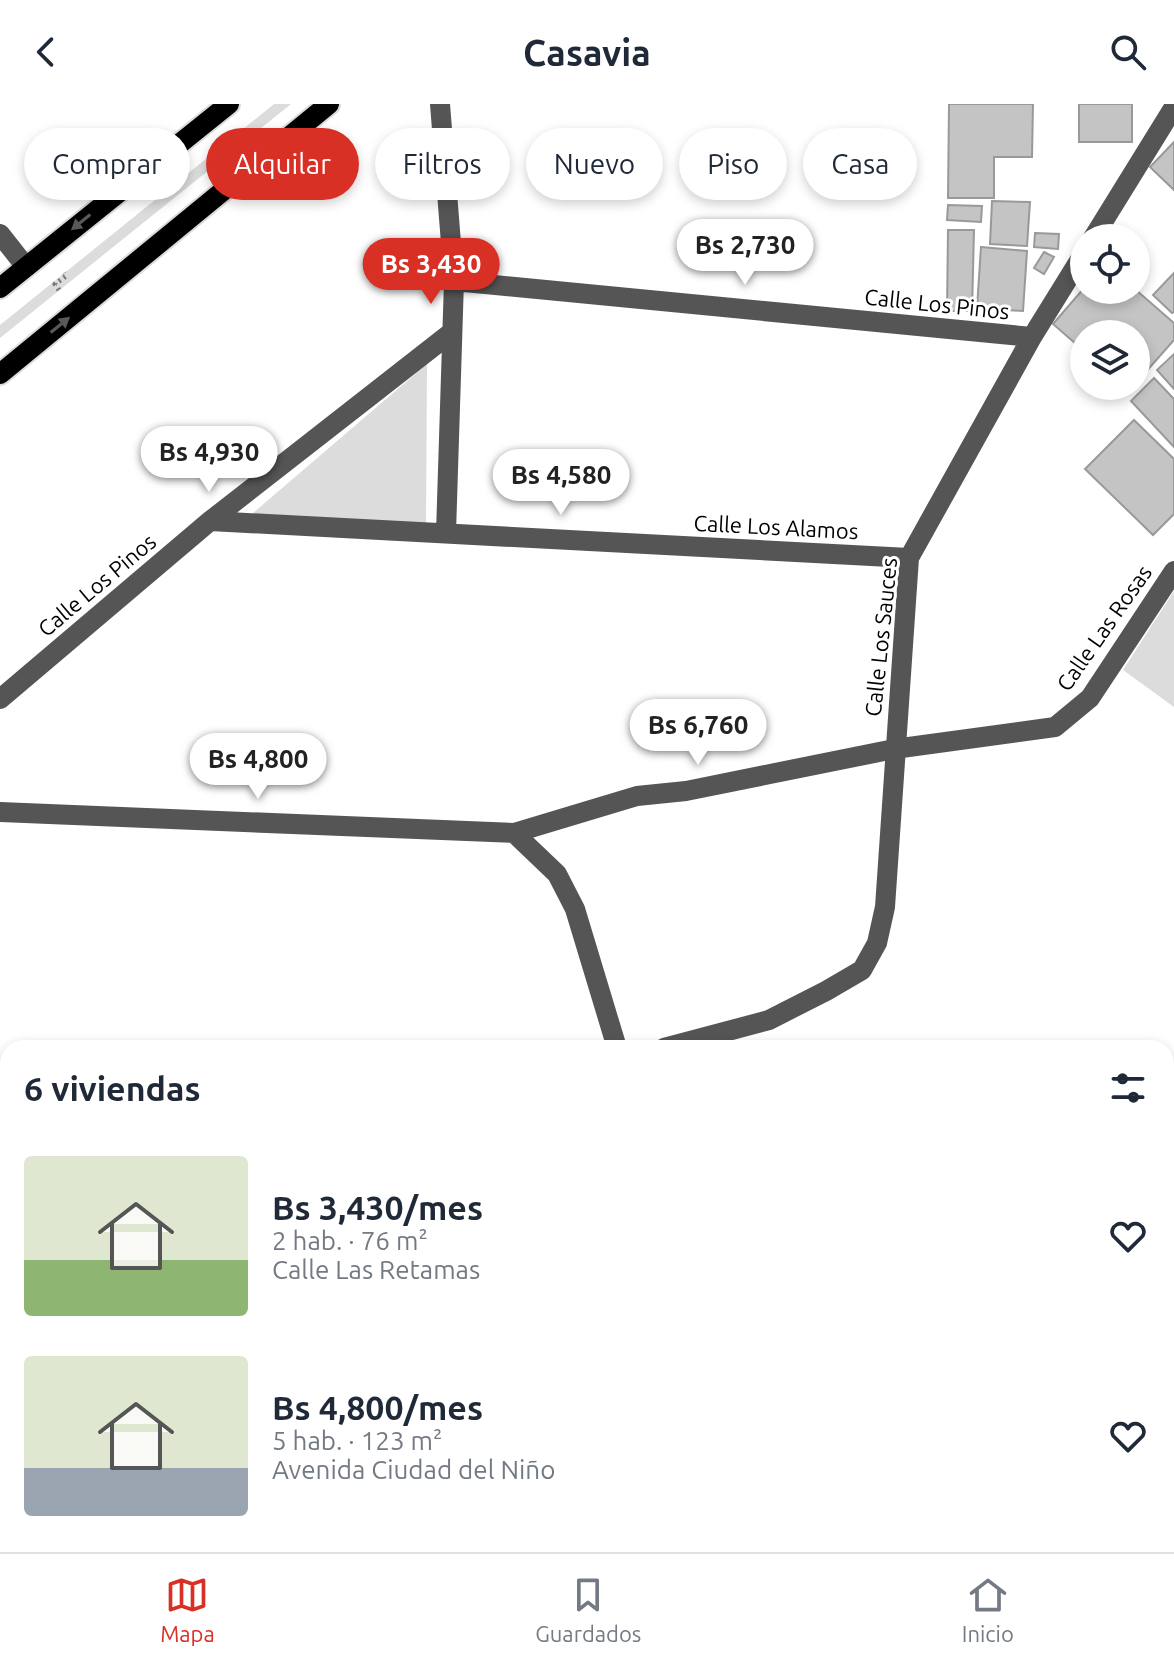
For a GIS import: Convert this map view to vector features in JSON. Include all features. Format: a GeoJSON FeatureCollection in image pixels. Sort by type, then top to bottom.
{"type":"FeatureCollection","features":[{"type":"Feature","properties":{"kind":"main road"},"geometry":{"type":"LineString","coordinates":[[0,288],[229,104]]}},
{"type":"Feature","properties":{"kind":"main road"},"geometry":{"type":"LineString","coordinates":[[0,374],[329,104]]}},
{"type":"Feature","properties":{"kind":"street"},"geometry":{"type":"LineString","coordinates":[[440,104],[454,281],[446,533]]}},
{"type":"Feature","properties":{"kind":"street"},"geometry":{"type":"LineString","coordinates":[[1102,224],[1174,107]]}},
{"type":"Feature","properties":{"kind":"street"},"geometry":{"type":"LineString","coordinates":[[0,234],[26,267]]}},
{"type":"Feature","properties":{"kind":"street","name":"Calle Los Sauces"},"geometry":{"type":"LineString","coordinates":[[694,1040],[769,1020],[826,991],[862,970],[877,943],[885,907],[909,558],[1032,337],[1070,276]]}},
{"type":"Feature","properties":{"kind":"street","name":"Calle Los Pinos"},"geometry":{"type":"LineString","coordinates":[[454,281],[1032,337]]}},
{"type":"Feature","properties":{"kind":"street","name":"Calle Los Pinos"},"geometry":{"type":"LineString","coordinates":[[0,699],[210,521],[452,332]]}},
{"type":"Feature","properties":{"kind":"street","name":"Calle Los Alamos"},"geometry":{"type":"LineString","coordinates":[[210,521],[909,558]]}},
{"type":"Feature","properties":{"kind":"street","name":"Calle Las Rosas"},"geometry":{"type":"LineString","coordinates":[[0,812],[514,833],[637,796],[686,791],[894,749],[1055,727],[1090,698],[1174,571]]}},
{"type":"Feature","properties":{"kind":"street"},"geometry":{"type":"LineString","coordinates":[[514,833],[557,874],[575,909],[615,1040]]}},
{"type":"Feature","properties":{"kind":"path"},"geometry":{"type":"LineString","coordinates":[[59,290],[55,284],[66,276],[64,273]]}},
{"type":"Feature","properties":{"kind":"shaded area"},"geometry":{"type":"Polygon","coordinates":[[[274,104],[291,104],[261,128],[244,128],[274,104]]]}},
{"type":"Feature","properties":{"kind":"shaded area"},"geometry":{"type":"Polygon","coordinates":[[[206,159],[206,172],[190,185],[190,172],[206,159]]]}},
{"type":"Feature","properties":{"kind":"shaded area"},"geometry":{"type":"Polygon","coordinates":[[[155,200],[172,200],[0,338],[0,325],[155,200]]]}},
{"type":"Feature","properties":{"kind":"shaded area"},"geometry":{"type":"Polygon","coordinates":[[[427,364],[426,530],[246,519],[427,364]]]}},
{"type":"Feature","properties":{"kind":"shaded area"},"geometry":{"type":"Polygon","coordinates":[[[1174,591],[1174,707],[1123,670],[1174,591]]]}},
{"type":"Feature","properties":{"kind":"building"},"geometry":{"type":"Polygon","coordinates":[[[949,104],[1033,104],[1032,157],[994,157],[994,198],[948,198],[949,104]]]}},
{"type":"Feature","properties":{"kind":"building"},"geometry":{"type":"Polygon","coordinates":[[[1079,104],[1132,104],[1132,142],[1079,142],[1079,104]]]}},
{"type":"Feature","properties":{"kind":"building"},"geometry":{"type":"Polygon","coordinates":[[[1174,142],[1174,190],[1150,167],[1174,142]]]}},
{"type":"Feature","properties":{"kind":"building"},"geometry":{"type":"Polygon","coordinates":[[[992,201],[1030,202],[1027,246],[990,244],[992,201]]]}},
{"type":"Feature","properties":{"kind":"building"},"geometry":{"type":"Polygon","coordinates":[[[948,205],[982,206],[981,222],[947,220],[948,205]]]}},
{"type":"Feature","properties":{"kind":"building"},"geometry":{"type":"Polygon","coordinates":[[[948,230],[974,230],[972,311],[947,311],[948,230]]]}},
{"type":"Feature","properties":{"kind":"building"},"geometry":{"type":"Polygon","coordinates":[[[1035,233],[1059,234],[1058,249],[1034,247],[1035,233]]]}},
{"type":"Feature","properties":{"kind":"building"},"geometry":{"type":"Polygon","coordinates":[[[981,247],[1027,251],[1023,311],[977,308],[981,247]]]}},
{"type":"Feature","properties":{"kind":"building"},"geometry":{"type":"Polygon","coordinates":[[[1044,252],[1054,257],[1044,274],[1034,268],[1044,252]]]}},
{"type":"Feature","properties":{"kind":"building"},"geometry":{"type":"Polygon","coordinates":[[[1174,273],[1174,312],[1172,313],[1153,295],[1174,273]]]}},
{"type":"Feature","properties":{"kind":"building"},"geometry":{"type":"Polygon","coordinates":[[[1150,302],[1174,323],[1174,340],[1150,367],[1150,320],[1070,320],[1070,339],[1053,324],[1070,304],[1150,302]]]}},
{"type":"Feature","properties":{"kind":"building"},"geometry":{"type":"Polygon","coordinates":[[[1174,354],[1174,389],[1157,370],[1174,354]]]}},
{"type":"Feature","properties":{"kind":"building"},"geometry":{"type":"Polygon","coordinates":[[[1154,378],[1174,399],[1174,447],[1131,401],[1150,400],[1150,382],[1154,378]]]}},
{"type":"Feature","properties":{"kind":"building"},"geometry":{"type":"Polygon","coordinates":[[[1134,420],[1174,459],[1174,514],[1153,535],[1085,469],[1134,420]]]}}]}
